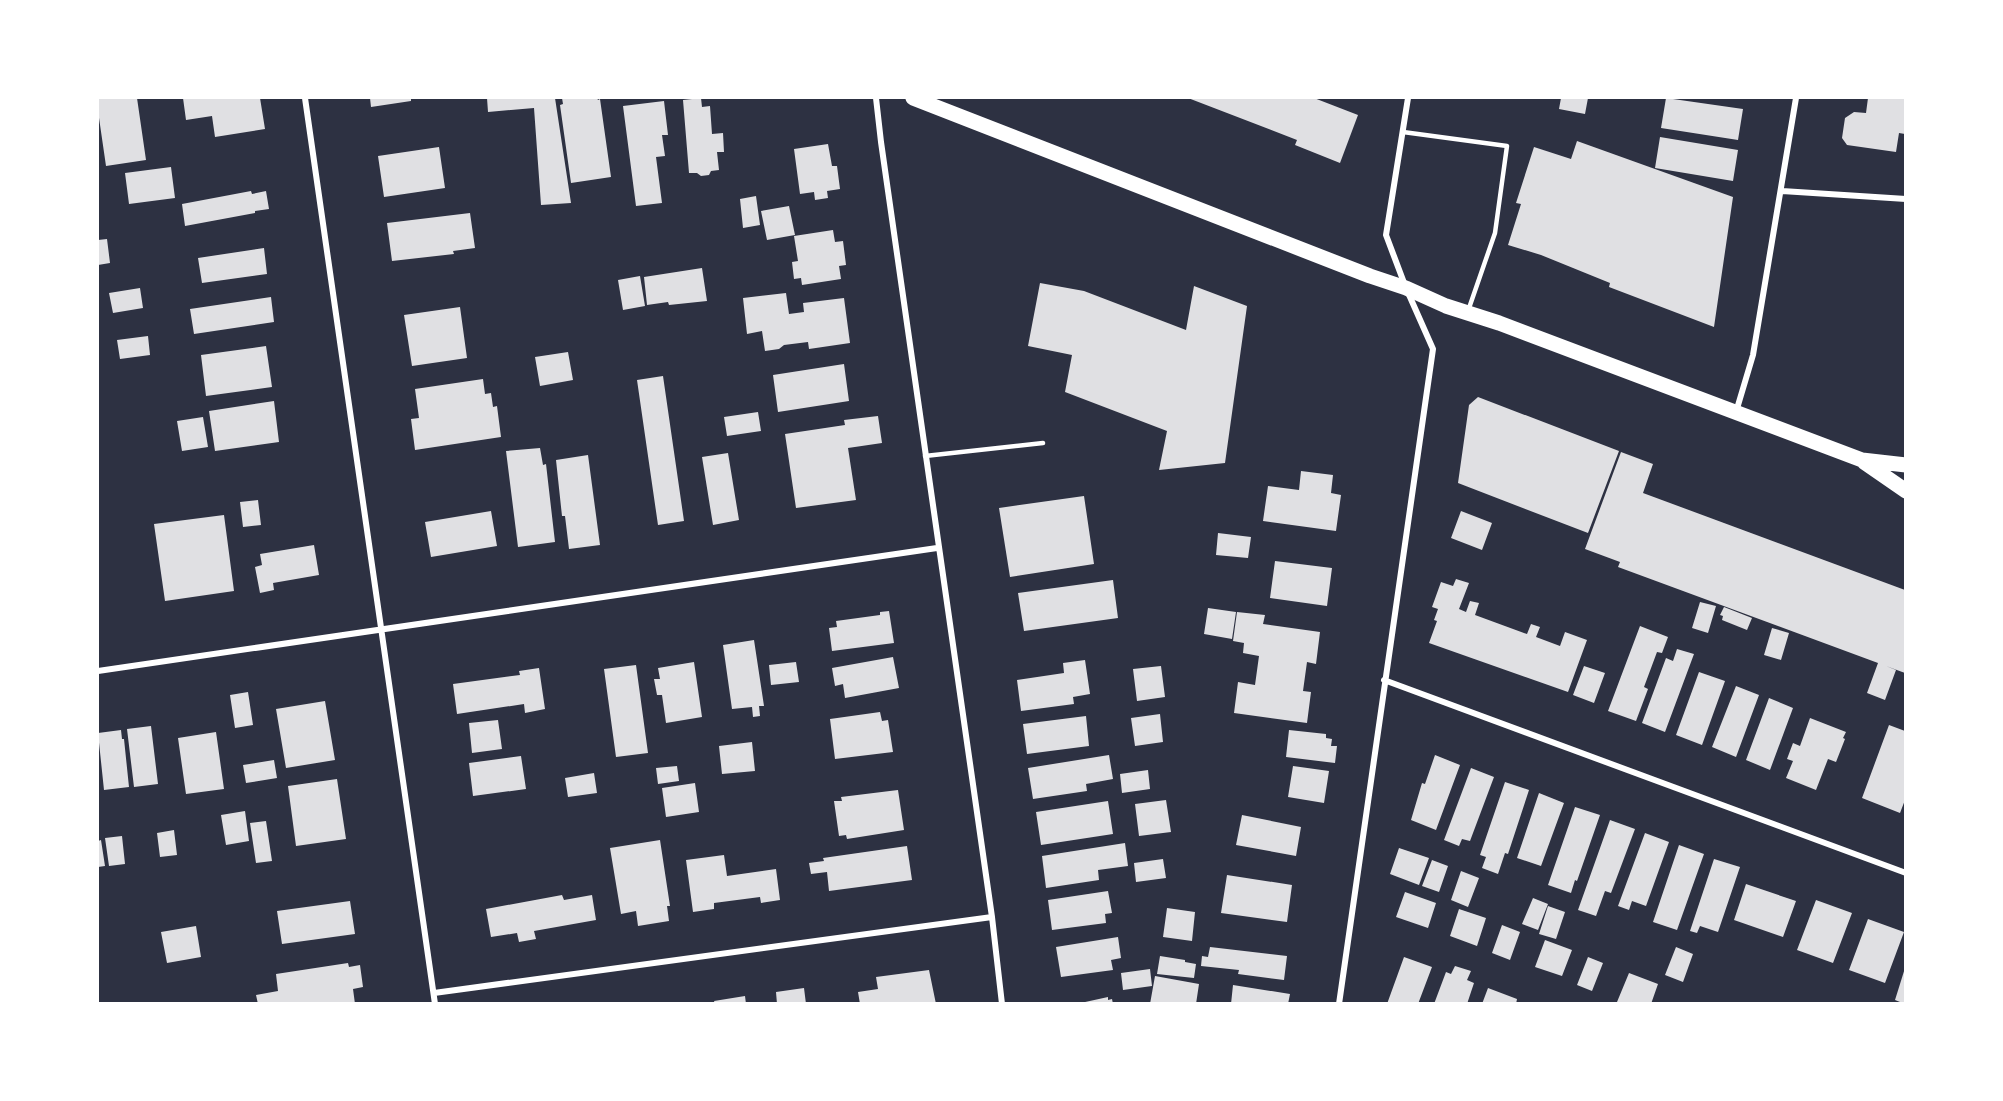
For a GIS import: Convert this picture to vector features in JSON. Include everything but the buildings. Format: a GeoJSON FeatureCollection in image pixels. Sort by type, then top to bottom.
{"type":"FeatureCollection","features":[{"type":"Feature","properties":{"kind":"main road"},"geometry":{"type":"LineString","coordinates":[[913,98],[1406,288],[1467,314],[1499,323],[1862,460],[1905,465]]}},
{"type":"Feature","properties":{"kind":"main road"},"geometry":{"type":"LineString","coordinates":[[1862,460],[1905,491]]}},
{"type":"Feature","properties":{"kind":"street"},"geometry":{"type":"LineString","coordinates":[[305,98],[435,1004]]}},
{"type":"Feature","properties":{"kind":"street"},"geometry":{"type":"LineString","coordinates":[[876,98],[992,917],[1002,1004]]}},
{"type":"Feature","properties":{"kind":"street"},"geometry":{"type":"LineString","coordinates":[[1339,1004],[1433,349],[1386,235],[1408,98]]}},
{"type":"Feature","properties":{"kind":"street"},"geometry":{"type":"LineString","coordinates":[[1736,413],[1753,355],[1796,98]]}},
{"type":"Feature","properties":{"kind":"street"},"geometry":{"type":"LineString","coordinates":[[1782,191],[1905,199]]}},
{"type":"Feature","properties":{"kind":"street"},"geometry":{"type":"LineString","coordinates":[[98,671],[938,548]]}},
{"type":"Feature","properties":{"kind":"street"},"geometry":{"type":"LineString","coordinates":[[1384,680],[1905,873]]}},
{"type":"Feature","properties":{"kind":"street"},"geometry":{"type":"LineString","coordinates":[[434,993],[992,917]]}},
{"type":"Feature","properties":{"kind":"lane"},"geometry":{"type":"LineString","coordinates":[[1403,132],[1507,146],[1495,233],[1467,314]]}},
{"type":"Feature","properties":{"kind":"lane"},"geometry":{"type":"LineString","coordinates":[[925,456],[1043,443]]}}]}
